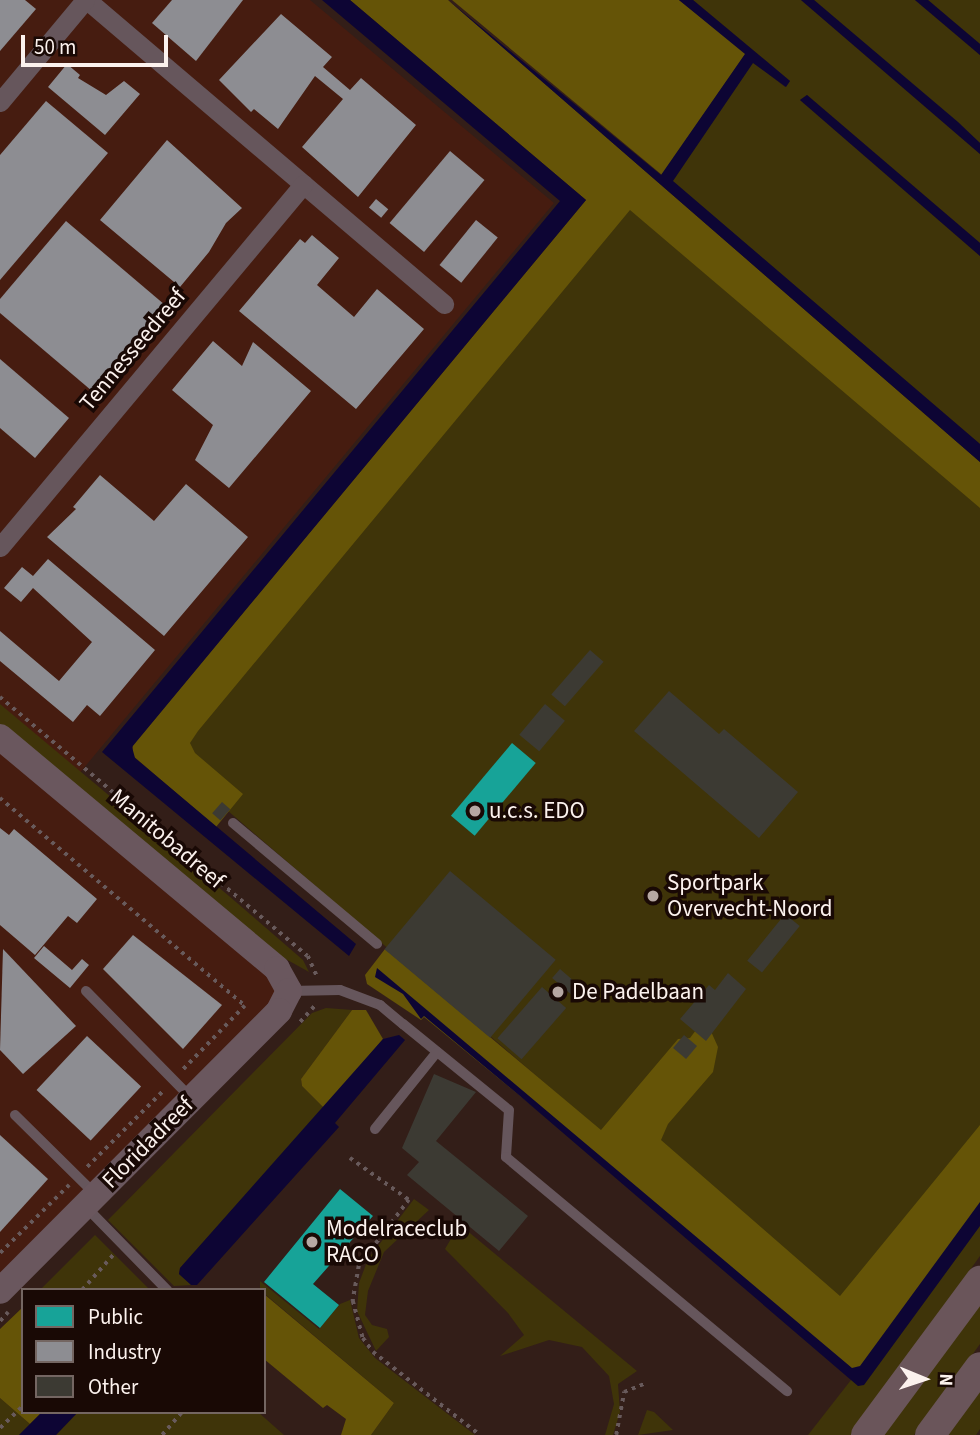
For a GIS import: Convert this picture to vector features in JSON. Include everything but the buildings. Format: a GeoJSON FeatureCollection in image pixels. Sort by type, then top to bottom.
{"type":"FeatureCollection","features":[{"type":"Feature","properties":{"kind":"main road"},"geometry":{"type":"LineString","coordinates":[[866,1435],[980,1281]]}},
{"type":"Feature","properties":{"kind":"main road"},"geometry":{"type":"LineString","coordinates":[[930,1435],[980,1367]]}},
{"type":"Feature","properties":{"kind":"street"},"geometry":{"type":"LineString","coordinates":[[0,102],[86,0],[444,304]]}},
{"type":"Feature","properties":{"kind":"street","name":"Tennesseedreef"},"geometry":{"type":"LineString","coordinates":[[0,547],[304,184]]}},
{"type":"Feature","properties":{"kind":"street","name":"Manitobadreef"},"geometry":{"type":"LineString","coordinates":[[0,737],[277,969],[289,991]]}},
{"type":"Feature","properties":{"kind":"street","name":"Floridadreef"},"geometry":{"type":"LineString","coordinates":[[2,1286],[91,1201],[279,1011],[289,991]]}},
{"type":"Feature","properties":{"kind":"lane"},"geometry":{"type":"LineString","coordinates":[[233,823],[377,944]]}},
{"type":"Feature","properties":{"kind":"lane"},"geometry":{"type":"LineString","coordinates":[[289,991],[340,989],[380,1005],[509,1110],[506,1157],[787,1391]]}},
{"type":"Feature","properties":{"kind":"lane"},"geometry":{"type":"LineString","coordinates":[[86,991],[192,1099]]}},
{"type":"Feature","properties":{"kind":"lane"},"geometry":{"type":"LineString","coordinates":[[375,1129],[437,1052]]}},
{"type":"Feature","properties":{"kind":"lane"},"geometry":{"type":"LineString","coordinates":[[15,1115],[91,1201],[123,1244],[165,1288]]}},
{"type":"Feature","properties":{"kind":"path","name":"Manitobadreef"},"geometry":{"type":"LineString","coordinates":[[0,697],[308,956],[316,968],[318,989]]}},
{"type":"Feature","properties":{"kind":"path"},"geometry":{"type":"LineString","coordinates":[[350,1158],[409,1200],[359,1266],[353,1301],[363,1338],[373,1352],[480,1435]]}},
{"type":"Feature","properties":{"kind":"path"},"geometry":{"type":"LineString","coordinates":[[84,1288],[123,1244]]}},
{"type":"Feature","properties":{"kind":"path"},"geometry":{"type":"LineString","coordinates":[[616,1435],[624,1392],[646,1383]]}},
{"type":"Feature","properties":{"kind":"path"},"geometry":{"type":"LineString","coordinates":[[0,1428],[21,1408]]}},
{"type":"Feature","properties":{"kind":"path"},"geometry":{"type":"LineString","coordinates":[[162,1435],[180,1414]]}},
{"type":"Feature","properties":{"kind":"shaded area"},"geometry":{"type":"Polygon","coordinates":[[[0,0],[310,0],[554,203],[63,793],[291,981],[0,1297],[0,0]]]}},
{"type":"Feature","properties":{"kind":"shaded area"},"geometry":{"type":"Polygon","coordinates":[[[322,0],[350,0],[586,200],[132,747],[135,758],[356,944],[349,956],[102,752],[560,201],[322,0]]]}},
{"type":"Feature","properties":{"kind":"shaded area"},"geometry":{"type":"Polygon","coordinates":[[[350,0],[448,0],[980,462],[980,508],[630,210],[198,731],[190,743],[195,753],[243,794],[216,827],[132,755],[133,745],[586,200],[350,0]]]}},
{"type":"Feature","properties":{"kind":"shaded area"},"geometry":{"type":"Polygon","coordinates":[[[448,0],[661,175],[745,54],[679,0],[693,0],[790,81],[786,87],[753,63],[673,181],[980,444],[980,462],[448,0]]]}},
{"type":"Feature","properties":{"kind":"shaded area"},"geometry":{"type":"Polygon","coordinates":[[[452,0],[679,0],[746,53],[662,175],[452,0]]]}},
{"type":"Feature","properties":{"kind":"shaded area"},"geometry":{"type":"Polygon","coordinates":[[[693,0],[801,0],[980,154],[980,243],[807,95],[800,100],[980,256],[980,444],[672,181],[753,62],[785,87],[790,81],[693,0]]]}},
{"type":"Feature","properties":{"kind":"shaded area"},"geometry":{"type":"Polygon","coordinates":[[[801,0],[814,0],[958,122],[980,143],[980,154],[801,0]]]}},
{"type":"Feature","properties":{"kind":"shaded area"},"geometry":{"type":"Polygon","coordinates":[[[814,0],[915,0],[980,55],[980,143],[814,0]]]}},
{"type":"Feature","properties":{"kind":"shaded area"},"geometry":{"type":"Polygon","coordinates":[[[915,0],[928,0],[980,44],[980,55],[915,0]]]}},
{"type":"Feature","properties":{"kind":"shaded area"},"geometry":{"type":"Polygon","coordinates":[[[928,0],[980,0],[980,44],[949,18],[928,0]]]}},
{"type":"Feature","properties":{"kind":"shaded area"},"geometry":{"type":"Polygon","coordinates":[[[807,95],[980,243],[980,256],[800,100],[807,95]]]}},
{"type":"Feature","properties":{"kind":"shaded area","name":"Sportpark Overvecht-Noord"},"geometry":{"type":"Polygon","coordinates":[[[617,191],[980,495],[980,1146],[833,1331],[163,755],[617,191]]]}},
{"type":"Feature","properties":{"kind":"shaded area"},"geometry":{"type":"Polygon","coordinates":[[[0,704],[303,960],[309,972],[266,948],[0,727],[0,704]]]}},
{"type":"Feature","properties":{"kind":"shaded area"},"geometry":{"type":"Polygon","coordinates":[[[385,949],[601,1130],[678,1039],[690,1038],[705,1018],[718,1047],[713,1072],[668,1124],[661,1140],[840,1296],[980,1125],[980,1215],[856,1372],[424,1017],[421,1020],[367,984],[365,975],[385,949]]]}},
{"type":"Feature","properties":{"kind":"shaded area"},"geometry":{"type":"Polygon","coordinates":[[[377,968],[852,1368],[860,1366],[980,1202],[980,1226],[864,1385],[858,1386],[520,1096],[424,1016],[421,1019],[403,994],[375,977],[377,968]]]}},
{"type":"Feature","properties":{"kind":"shaded area"},"geometry":{"type":"Polygon","coordinates":[[[326,1008],[352,1010],[301,1079],[302,1086],[324,1108],[180,1268],[179,1274],[192,1285],[174,1286],[108,1220],[312,1013],[326,1008]]]}},
{"type":"Feature","properties":{"kind":"shaded area"},"geometry":{"type":"Polygon","coordinates":[[[352,1010],[366,1010],[383,1039],[324,1108],[302,1086],[301,1079],[352,1010]]]}},
{"type":"Feature","properties":{"kind":"shaded area"},"geometry":{"type":"Polygon","coordinates":[[[399,1035],[405,1040],[335,1123],[339,1127],[197,1285],[191,1285],[179,1274],[180,1268],[383,1039],[399,1035]]]}},
{"type":"Feature","properties":{"kind":"shaded area"},"geometry":{"type":"Polygon","coordinates":[[[414,1199],[429,1210],[384,1252],[368,1291],[365,1315],[372,1325],[387,1329],[389,1337],[376,1351],[357,1311],[359,1283],[368,1259],[414,1199]]]}},
{"type":"Feature","properties":{"kind":"shaded area"},"geometry":{"type":"Polygon","coordinates":[[[980,1215],[980,1256],[851,1435],[808,1435],[980,1215]]]}},
{"type":"Feature","properties":{"kind":"shaded area"},"geometry":{"type":"Polygon","coordinates":[[[465,1229],[637,1371],[618,1384],[620,1412],[613,1435],[605,1435],[614,1404],[609,1376],[582,1347],[549,1340],[500,1356],[524,1335],[508,1313],[445,1249],[455,1232],[465,1229]]]}},
{"type":"Feature","properties":{"kind":"shaded area"},"geometry":{"type":"Polygon","coordinates":[[[95,1235],[148,1288],[42,1288],[95,1235]]]}},
{"type":"Feature","properties":{"kind":"shaded area"},"geometry":{"type":"Polygon","coordinates":[[[260,1281],[319,1329],[340,1304],[350,1300],[359,1338],[375,1358],[475,1435],[371,1435],[394,1403],[266,1295],[266,1288],[260,1288],[260,1281]]]}},
{"type":"Feature","properties":{"kind":"shaded area"},"geometry":{"type":"Polygon","coordinates":[[[980,1295],[980,1344],[914,1435],[877,1435],[980,1295]]]}},
{"type":"Feature","properties":{"kind":"shaded area"},"geometry":{"type":"Polygon","coordinates":[[[266,1296],[394,1403],[371,1435],[341,1435],[346,1419],[327,1405],[323,1408],[266,1361],[266,1296]]]}},
{"type":"Feature","properties":{"kind":"shaded area"},"geometry":{"type":"Polygon","coordinates":[[[21,1309],[21,1414],[40,1414],[30,1424],[0,1398],[0,1329],[21,1309]]]}},
{"type":"Feature","properties":{"kind":"shaded area"},"geometry":{"type":"Polygon","coordinates":[[[980,1391],[980,1429],[976,1435],[948,1435],[980,1391]]]}},
{"type":"Feature","properties":{"kind":"shaded area"},"geometry":{"type":"Polygon","coordinates":[[[0,1398],[30,1424],[19,1435],[0,1435],[0,1398]]]}},
{"type":"Feature","properties":{"kind":"shaded area"},"geometry":{"type":"Polygon","coordinates":[[[647,1410],[654,1412],[673,1430],[638,1435],[647,1410]]]}},
{"type":"Feature","properties":{"kind":"shaded area"},"geometry":{"type":"Polygon","coordinates":[[[40,1414],[76,1414],[56,1435],[19,1435],[40,1414]]]}},
{"type":"Feature","properties":{"kind":"shaded area"},"geometry":{"type":"Polygon","coordinates":[[[76,1414],[260,1414],[284,1435],[56,1435],[76,1414]]]}},
{"type":"Feature","properties":{"kind":"place","name":"u.c.s. EDO"},"geometry":{"type":"Point","coordinates":[475,811]}},
{"type":"Feature","properties":{"kind":"place","name":"Sportpark Overvecht-Noord"},"geometry":{"type":"Point","coordinates":[653,896]}},
{"type":"Feature","properties":{"kind":"place","name":"De Padelbaan"},"geometry":{"type":"Point","coordinates":[558,992]}},
{"type":"Feature","properties":{"kind":"place","name":"Modelraceclub RACO"},"geometry":{"type":"Point","coordinates":[312,1242]}}]}
